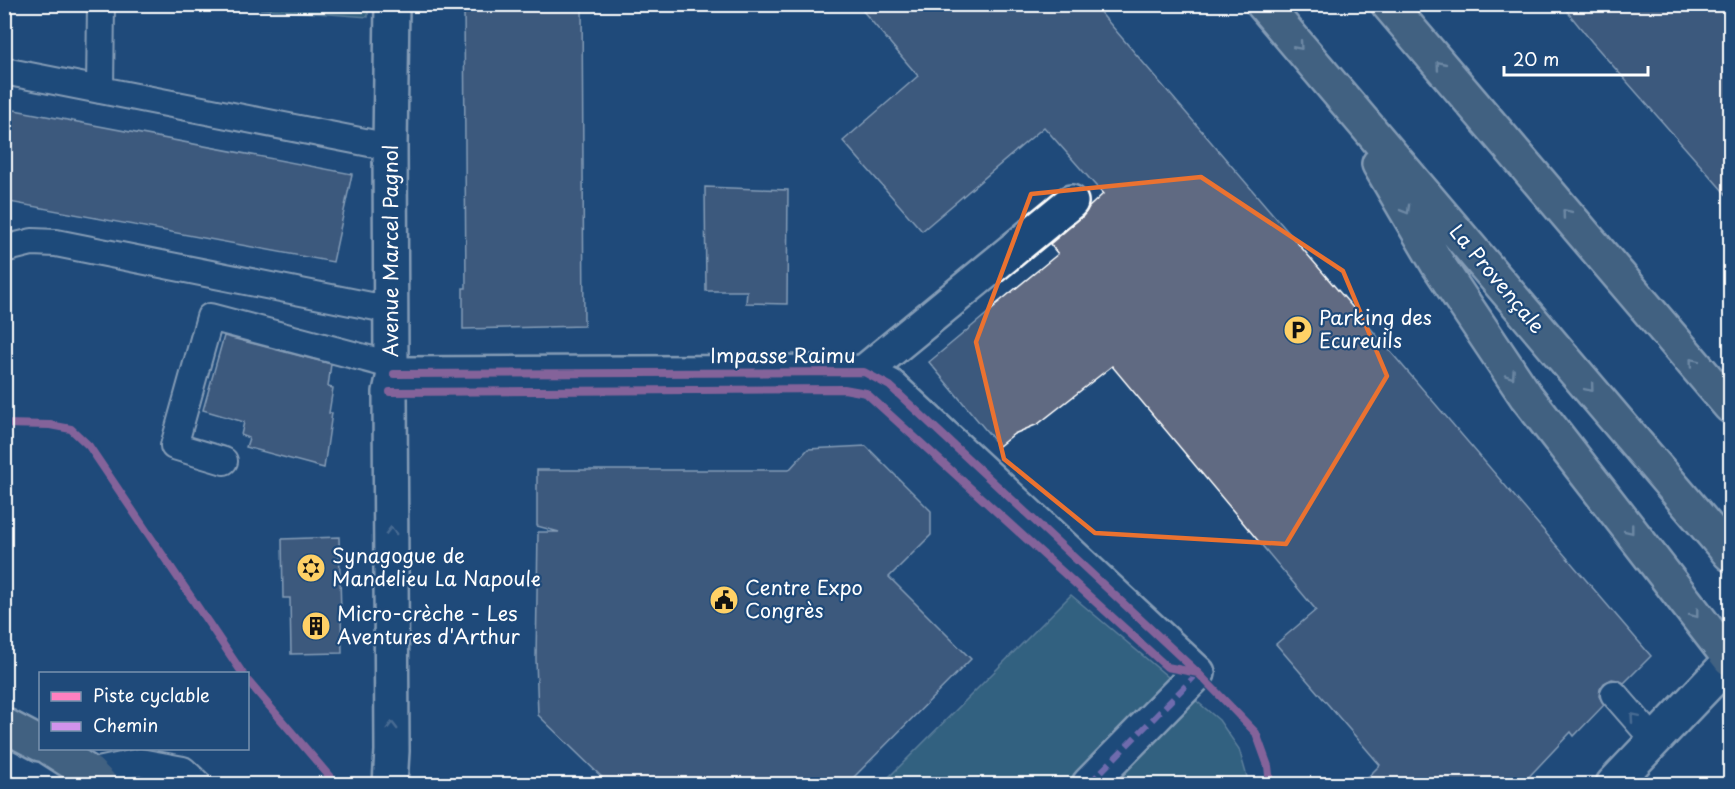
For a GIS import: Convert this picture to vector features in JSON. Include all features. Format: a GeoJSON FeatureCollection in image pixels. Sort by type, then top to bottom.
{"type":"FeatureCollection","features":[{"type":"Feature","properties":{"kind":"main road","name":"La Provençale"},"geometry":{"type":"LineString","coordinates":[[1263,4],[1731,554]]}},
{"type":"Feature","properties":{"kind":"main road"},"geometry":{"type":"LineString","coordinates":[[1388,4],[1731,406]]}},
{"type":"Feature","properties":{"kind":"main road"},"geometry":{"type":"LineString","coordinates":[[1334,87],[1437,263],[1526,396],[1731,660]]}},
{"type":"Feature","properties":{"kind":"main road"},"geometry":{"type":"LineString","coordinates":[[4,725],[39,743]]}},
{"type":"Feature","properties":{"kind":"main road"},"geometry":{"type":"LineString","coordinates":[[53,750],[94,779]]}},
{"type":"Feature","properties":{"kind":"street","name":"Avenue Marcel Pagnol"},"geometry":{"type":"LineString","coordinates":[[390,784],[392,751],[390,147],[392,4]]}},
{"type":"Feature","properties":{"kind":"street","name":"Impasse Raimu"},"geometry":{"type":"LineString","coordinates":[[864,372],[1071,202]]}},
{"type":"Feature","properties":{"kind":"street","name":"Impasse Raimu"},"geometry":{"type":"LineString","coordinates":[[392,369],[864,372],[890,386],[1198,673],[1089,784]]}},
{"type":"Feature","properties":{"kind":"street"},"geometry":{"type":"LineString","coordinates":[[1613,784],[1731,660]]}},
{"type":"Feature","properties":{"kind":"lane"},"geometry":{"type":"LineString","coordinates":[[100,90],[101,4]]}},
{"type":"Feature","properties":{"kind":"lane"},"geometry":{"type":"LineString","coordinates":[[4,71],[390,147]]}},
{"type":"Feature","properties":{"kind":"lane"},"geometry":{"type":"LineString","coordinates":[[4,249],[32,242],[56,243],[391,310]]}},
{"type":"Feature","properties":{"kind":"lane"},"geometry":{"type":"LineString","coordinates":[[224,461],[174,446],[210,317],[392,369]]}},
{"type":"Feature","properties":{"kind":"lane"},"geometry":{"type":"LineString","coordinates":[[1614,694],[1655,741]]}},
{"type":"Feature","properties":{"kind":"lane"},"geometry":{"type":"LineString","coordinates":[[94,779],[140,762],[183,770],[198,784]]}},
{"type":"Feature","properties":{"kind":"highlighted area"},"geometry":{"type":"Polygon","coordinates":[[[1201,177],[1343,271],[1387,376],[1286,544],[1095,533],[1004,459],[976,342],[1031,194],[1201,177]]]}},
{"type":"Feature","properties":{"kind":"green space"},"geometry":{"type":"Polygon","coordinates":[[[211,5],[368,5],[368,17],[211,5]]]}},
{"type":"Feature","properties":{"kind":"green space"},"geometry":{"type":"Polygon","coordinates":[[[1071,595],[1219,720],[1239,749],[1249,784],[882,784],[1071,595]]]}},
{"type":"Feature","properties":{"kind":"building"},"geometry":{"type":"Polygon","coordinates":[[[464,4],[582,4],[584,326],[463,329],[463,288],[466,288],[464,4]]]}},
{"type":"Feature","properties":{"kind":"building"},"geometry":{"type":"Polygon","coordinates":[[[857,4],[1093,4],[1651,656],[1624,683],[1612,679],[1604,683],[1599,696],[1604,705],[1574,736],[1571,732],[1522,784],[1361,784],[1380,765],[1276,644],[1316,610],[1112,366],[1038,424],[1014,434],[999,446],[929,362],[1058,254],[1050,244],[1083,216],[1103,194],[1044,127],[922,231],[843,141],[918,76],[857,4]]]}},
{"type":"Feature","properties":{"kind":"building"},"geometry":{"type":"Polygon","coordinates":[[[1561,4],[1731,4],[1731,200],[1592,42],[1561,4]]]}},
{"type":"Feature","properties":{"kind":"building"},"geometry":{"type":"Polygon","coordinates":[[[4,108],[352,174],[333,262],[4,201],[4,108]]]}},
{"type":"Feature","properties":{"kind":"building"},"geometry":{"type":"Polygon","coordinates":[[[705,187],[788,190],[787,304],[746,303],[747,291],[706,291],[705,187]]]}},
{"type":"Feature","properties":{"kind":"building"},"geometry":{"type":"Polygon","coordinates":[[[224,336],[331,364],[328,387],[333,388],[329,413],[332,413],[324,468],[246,447],[249,438],[241,435],[244,422],[203,410],[224,336]]]}},
{"type":"Feature","properties":{"kind":"building","name":"Centre Expo Congrès"},"geometry":{"type":"Polygon","coordinates":[[[866,446],[931,511],[931,535],[889,577],[971,659],[847,784],[609,784],[538,715],[536,659],[538,532],[559,532],[537,526],[537,470],[789,470],[808,449],[866,446]]]}},
{"type":"Feature","properties":{"kind":"building"},"geometry":{"type":"Polygon","coordinates":[[[339,537],[342,653],[291,654],[290,598],[283,598],[282,539],[339,537]]]}},
{"type":"Feature","properties":{"kind":"marked path"},"geometry":{"type":"LineString","coordinates":[[1089,784],[1198,673]]}},
{"type":"Feature","properties":{"kind":"cycle path"},"geometry":{"type":"LineString","coordinates":[[394,374],[864,372],[890,386],[1198,673]]}},
{"type":"Feature","properties":{"kind":"cycle path"},"geometry":{"type":"LineString","coordinates":[[390,392],[844,389],[866,393],[1167,667],[1198,673],[1256,733],[1268,766],[1270,784]]}},
{"type":"Feature","properties":{"kind":"cycle path"},"geometry":{"type":"LineString","coordinates":[[4,424],[50,425],[71,429],[89,446],[242,672]]}},
{"type":"Feature","properties":{"kind":"cycle path"},"geometry":{"type":"LineString","coordinates":[[249,682],[336,784]]}},
{"type":"Feature","properties":{"kind":"place","name":"Parking des Ecureuils"},"geometry":{"type":"Point","coordinates":[1298,330]}},
{"type":"Feature","properties":{"kind":"place","name":"Synagogue de Mandelieu La Napoule"},"geometry":{"type":"Point","coordinates":[311,568]}},
{"type":"Feature","properties":{"kind":"place","name":"Centre Expo Congrès"},"geometry":{"type":"Point","coordinates":[724,600]}},
{"type":"Feature","properties":{"kind":"place","name":"Micro-crèche - Les Aventures d'Arthur"},"geometry":{"type":"Point","coordinates":[316,626]}}]}
